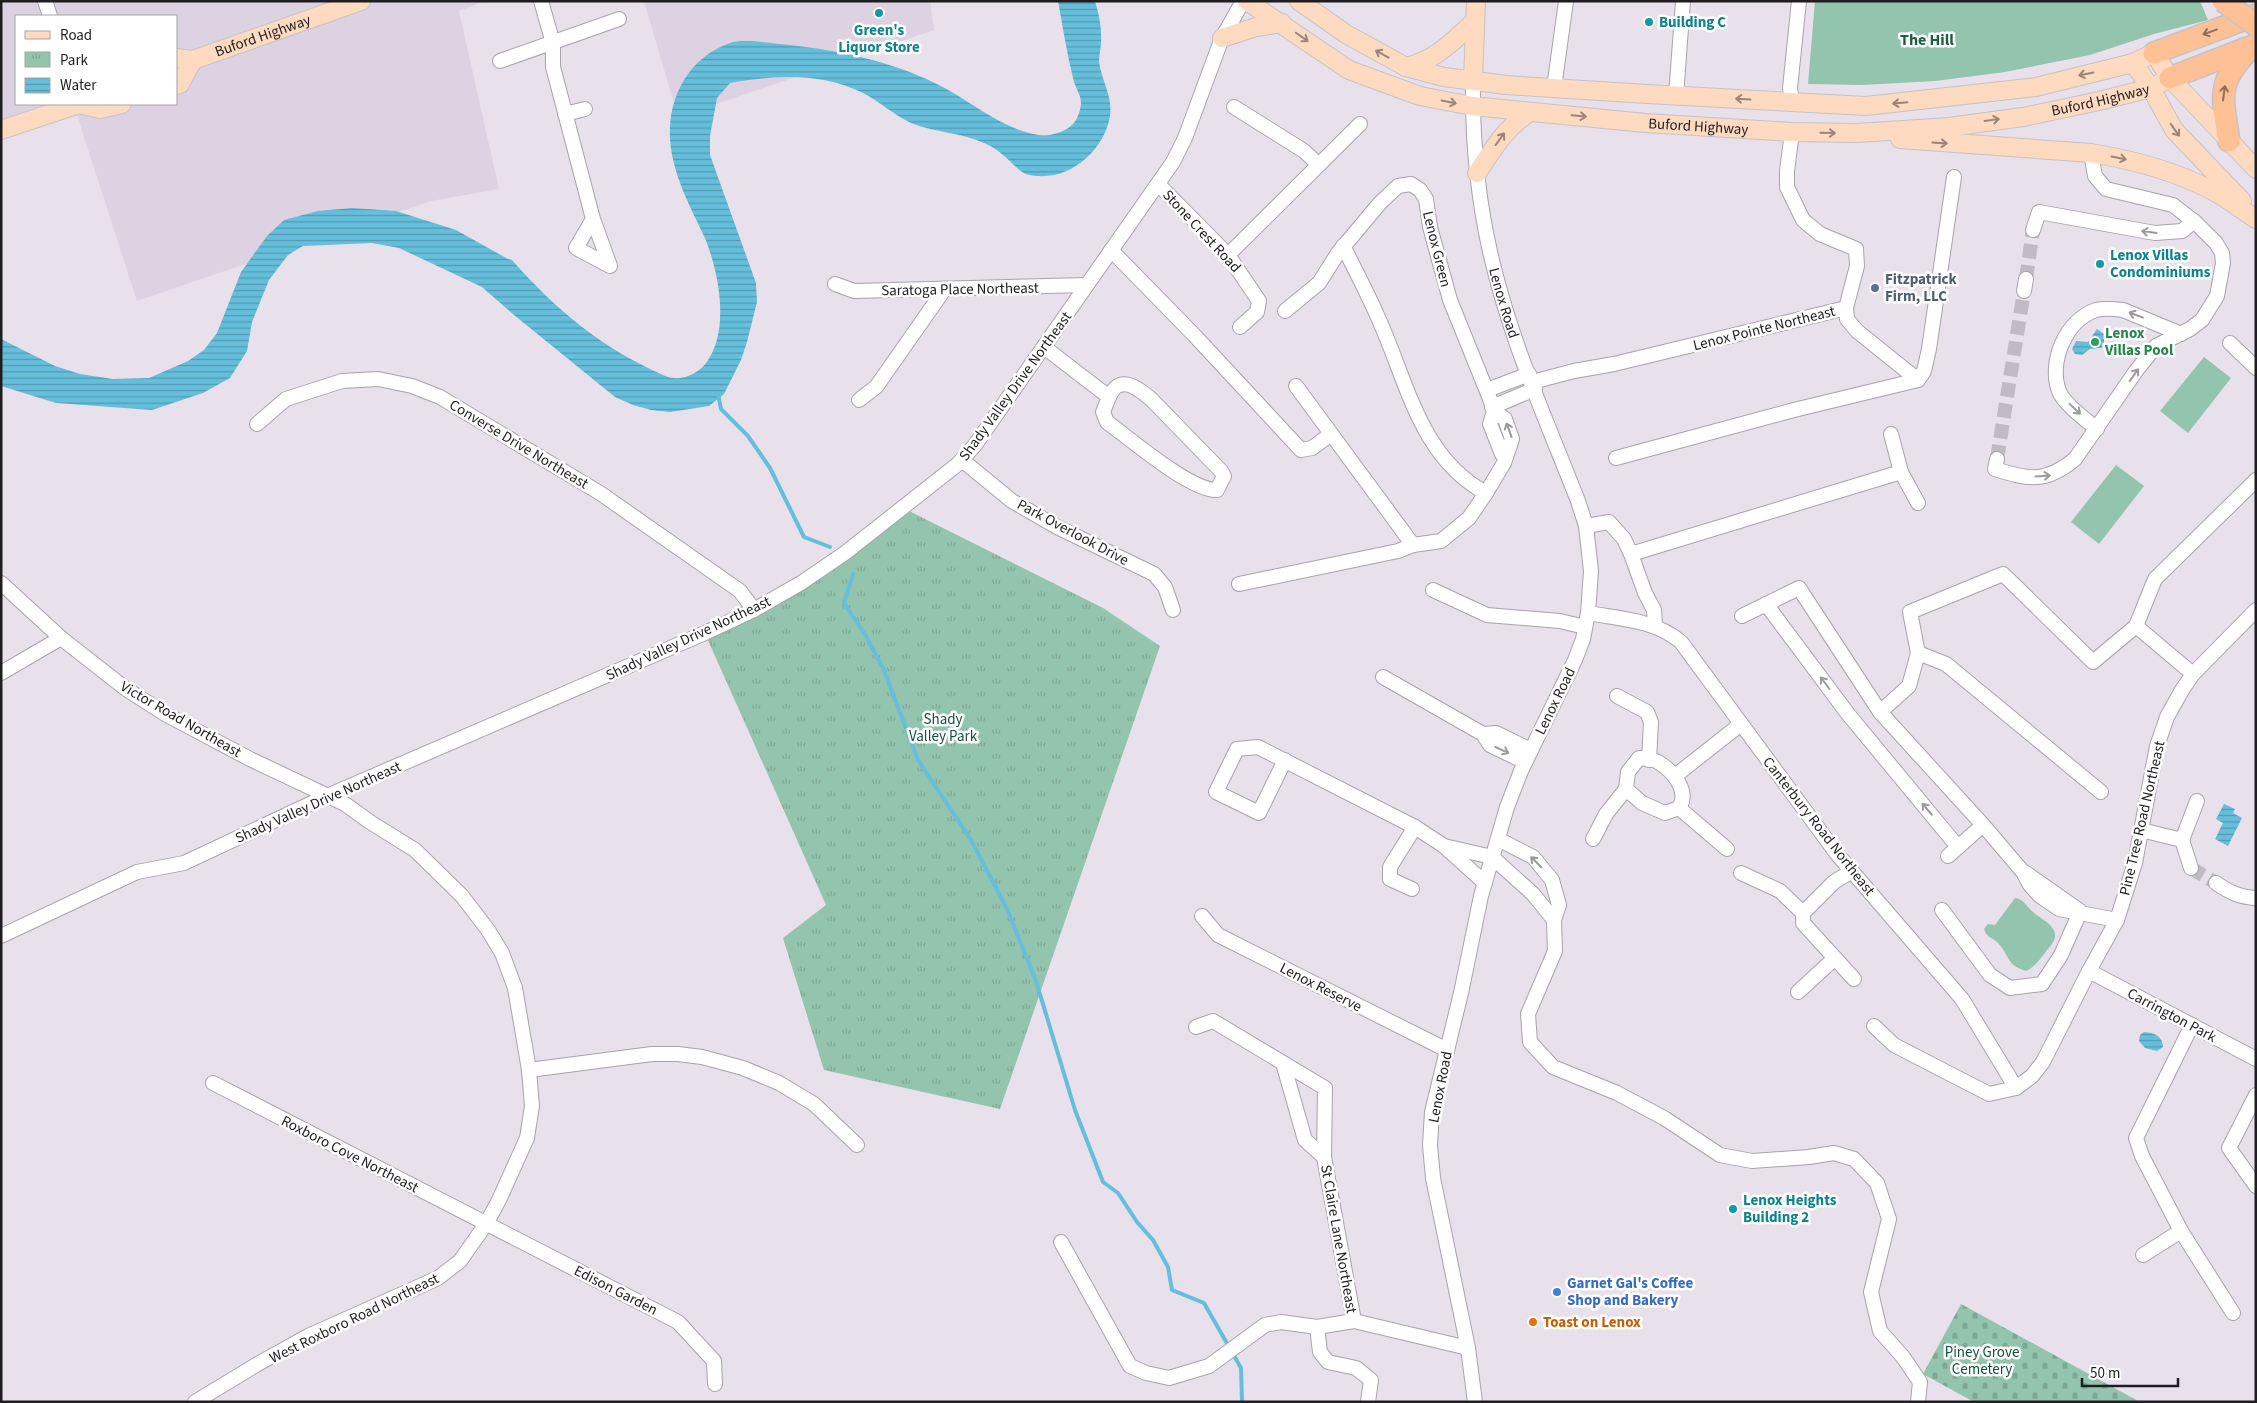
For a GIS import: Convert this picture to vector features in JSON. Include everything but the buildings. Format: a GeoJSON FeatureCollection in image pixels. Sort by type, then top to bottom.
{"type":"FeatureCollection","features":[{"type":"Feature","properties":{"kind":"highway"},"geometry":{"type":"LineString","coordinates":[[2223,1],[2255,38]]}},
{"type":"Feature","properties":{"kind":"highway"},"geometry":{"type":"LineString","coordinates":[[2154,53],[2256,16]]}},
{"type":"Feature","properties":{"kind":"highway"},"geometry":{"type":"LineString","coordinates":[[2170,78],[2255,38]]}},
{"type":"Feature","properties":{"kind":"highway"},"geometry":{"type":"LineString","coordinates":[[2229,141],[2223,103],[2226,82],[2234,64],[2255,38]]}},
{"type":"Feature","properties":{"kind":"main road","name":"Buford Highway"},"geometry":{"type":"LineString","coordinates":[[178,84],[180,84],[185,59],[361,1]]}},
{"type":"Feature","properties":{"kind":"main road","name":"Buford Highway"},"geometry":{"type":"LineString","coordinates":[[1245,1],[1282,23],[1349,70],[1420,96],[1472,106],[1646,123],[1857,134],[1948,128],[2023,116],[2151,88],[2170,78]]}},
{"type":"Feature","properties":{"kind":"main road"},"geometry":{"type":"LineString","coordinates":[[1285,1],[1330,30],[1346,34]]}},
{"type":"Feature","properties":{"kind":"main road","name":"Buford Highway"},"geometry":{"type":"LineString","coordinates":[[1299,1],[1346,34],[1406,67],[1448,78],[1554,88],[1676,96],[1866,106],[1944,99],[2036,87],[2133,63],[2154,53]]}},
{"type":"Feature","properties":{"kind":"main road","name":"Lenox Road"},"geometry":{"type":"LineString","coordinates":[[1473,80],[1476,1]]}},
{"type":"Feature","properties":{"kind":"main road"},"geometry":{"type":"LineString","coordinates":[[1406,67],[1427,60],[1441,52],[1474,20]]}},
{"type":"Feature","properties":{"kind":"main road"},"geometry":{"type":"LineString","coordinates":[[1222,38],[1256,27],[1282,23]]}},
{"type":"Feature","properties":{"kind":"main road"},"geometry":{"type":"LineString","coordinates":[[2154,53],[2170,78],[2256,169]]}},
{"type":"Feature","properties":{"kind":"main road"},"geometry":{"type":"LineString","coordinates":[[2133,63],[2151,88],[2174,130],[2256,215]]}},
{"type":"Feature","properties":{"kind":"main road"},"geometry":{"type":"LineString","coordinates":[[1,130],[76,105]]}},
{"type":"Feature","properties":{"kind":"main road"},"geometry":{"type":"LineString","coordinates":[[83,105],[100,109],[118,105]]}},
{"type":"Feature","properties":{"kind":"main road"},"geometry":{"type":"LineString","coordinates":[[1477,173],[1504,133],[1513,123],[1530,112]]}},
{"type":"Feature","properties":{"kind":"main road"},"geometry":{"type":"LineString","coordinates":[[1857,134],[1925,142],[2091,153],[2141,163],[2183,176],[2214,192],[2256,219]]}},
{"type":"Feature","properties":{"kind":"street"},"geometry":{"type":"LineString","coordinates":[[45,1],[50,15]]}},
{"type":"Feature","properties":{"kind":"street"},"geometry":{"type":"LineString","coordinates":[[541,1],[553,43],[553,68],[593,219]]}},
{"type":"Feature","properties":{"kind":"street","name":"Shady Valley Drive Northeast"},"geometry":{"type":"LineString","coordinates":[[1,936],[137,872],[184,863],[327,796],[705,633],[754,610],[801,583],[845,554],[962,460],[975,445],[1173,162],[1185,138],[1222,38],[1245,1]]}},
{"type":"Feature","properties":{"kind":"street"},"geometry":{"type":"LineString","coordinates":[[1554,88],[1566,1]]}},
{"type":"Feature","properties":{"kind":"street"},"geometry":{"type":"LineString","coordinates":[[1676,96],[1683,1]]}},
{"type":"Feature","properties":{"kind":"street"},"geometry":{"type":"LineString","coordinates":[[1792,102],[1790,88],[1799,1]]}},
{"type":"Feature","properties":{"kind":"street"},"geometry":{"type":"LineString","coordinates":[[500,61],[619,19]]}},
{"type":"Feature","properties":{"kind":"street","name":"Lenox Road"},"geometry":{"type":"LineString","coordinates":[[1473,80],[1472,106],[1477,173],[1496,276],[1532,382],[1578,501],[1586,526],[1591,571],[1587,620],[1575,660],[1528,756],[1507,807],[1492,857],[1432,1112],[1433,1178],[1468,1348],[1475,1402]]}},
{"type":"Feature","properties":{"kind":"street"},"geometry":{"type":"LineString","coordinates":[[1234,107],[1304,151],[1319,165]]}},
{"type":"Feature","properties":{"kind":"street"},"geometry":{"type":"LineString","coordinates":[[565,114],[585,109]]}},
{"type":"Feature","properties":{"kind":"street"},"geometry":{"type":"LineString","coordinates":[[1228,255],[1360,124]]}},
{"type":"Feature","properties":{"kind":"street","name":"Lenox Pointe Northeast"},"geometry":{"type":"LineString","coordinates":[[1532,382],[1846,308],[1857,266],[1856,249],[1820,234],[1803,220],[1788,187],[1787,171],[1792,132]]}},
{"type":"Feature","properties":{"kind":"street"},"geometry":{"type":"LineString","coordinates":[[1997,459],[1995,469],[2009,473],[2044,477],[2054,474],[2074,459],[2136,371],[2156,346],[2202,320],[2217,296],[2222,272],[2222,253],[2194,221],[2173,205],[2106,189],[2095,176],[2091,153]]}},
{"type":"Feature","properties":{"kind":"street"},"geometry":{"type":"LineString","coordinates":[[1616,458],[1794,410],[1918,380],[1924,371],[1929,349],[1954,177]]}},
{"type":"Feature","properties":{"kind":"street","name":"Stone Crest Road"},"geometry":{"type":"LineString","coordinates":[[1158,184],[1228,255],[1259,301],[1257,312],[1240,328]]}},
{"type":"Feature","properties":{"kind":"street","name":"Lenox Green"},"geometry":{"type":"LineString","coordinates":[[1239,584],[1398,550],[1413,545],[1441,541],[1468,518],[1486,493],[1504,463],[1512,438],[1505,419],[1493,409],[1450,300],[1430,227],[1426,199],[1420,190],[1411,184],[1398,186],[1380,202],[1343,246],[1319,283],[1285,311]]}},
{"type":"Feature","properties":{"kind":"street"},"geometry":{"type":"LineString","coordinates":[[2033,230],[2039,212],[2155,233],[2182,231],[2194,221]]}},
{"type":"Feature","properties":{"kind":"street"},"geometry":{"type":"LineString","coordinates":[[1343,246],[1380,321],[1415,409],[1433,445],[1451,468],[1467,483],[1486,493]]}},
{"type":"Feature","properties":{"kind":"street"},"geometry":{"type":"LineString","coordinates":[[1112,250],[1301,450],[1312,448],[1332,434]]}},
{"type":"Feature","properties":{"kind":"street","name":"Saratoga Place Northeast"},"geometry":{"type":"LineString","coordinates":[[835,284],[854,291],[1087,286]]}},
{"type":"Feature","properties":{"kind":"street"},"geometry":{"type":"LineString","coordinates":[[859,400],[876,387],[944,290]]}},
{"type":"Feature","properties":{"kind":"street"},"geometry":{"type":"LineString","coordinates":[[1846,308],[1847,319],[1857,331],[1918,380]]}},
{"type":"Feature","properties":{"kind":"street"},"geometry":{"type":"LineString","coordinates":[[2096,429],[2059,392],[2056,376],[2057,362],[2064,337],[2073,326],[2085,315],[2097,310],[2114,309],[2123,310],[2180,334]]}},
{"type":"Feature","properties":{"kind":"street"},"geometry":{"type":"LineString","coordinates":[[2230,343],[2256,368]]}},
{"type":"Feature","properties":{"kind":"street"},"geometry":{"type":"LineString","coordinates":[[1044,347],[1108,396]]}},
{"type":"Feature","properties":{"kind":"street","name":"Converse Drive Northeast"},"geometry":{"type":"LineString","coordinates":[[257,424],[286,399],[342,381],[378,379],[412,386],[447,401],[600,493],[740,591],[754,610]]}},
{"type":"Feature","properties":{"kind":"street"},"geometry":{"type":"LineString","coordinates":[[1487,390],[1532,382]]}},
{"type":"Feature","properties":{"kind":"street"},"geometry":{"type":"LineString","coordinates":[[1493,409],[1532,382]]}},
{"type":"Feature","properties":{"kind":"street"},"geometry":{"type":"LineString","coordinates":[[1122,384],[1141,391],[1221,471],[1224,476],[1220,486],[1216,490],[1207,490],[1184,478],[1107,422],[1103,412],[1108,396],[1118,385],[1122,384]]}},
{"type":"Feature","properties":{"kind":"street"},"geometry":{"type":"LineString","coordinates":[[1296,386],[1413,545]]}},
{"type":"Feature","properties":{"kind":"street"},"geometry":{"type":"LineString","coordinates":[[1891,434],[1901,472],[1918,503]]}},
{"type":"Feature","properties":{"kind":"street","name":"Park Overlook Drive"},"geometry":{"type":"LineString","coordinates":[[962,460],[1012,501],[1057,527],[1154,574],[1166,587],[1173,610]]}},
{"type":"Feature","properties":{"kind":"street"},"geometry":{"type":"LineString","coordinates":[[1631,554],[1901,472]]}},
{"type":"Feature","properties":{"kind":"street"},"geometry":{"type":"LineString","coordinates":[[1880,712],[1909,686],[1918,653],[1910,612],[2003,574],[2093,662],[2136,626],[2155,579],[2256,480]]}},
{"type":"Feature","properties":{"kind":"street"},"geometry":{"type":"LineString","coordinates":[[1586,526],[1609,522],[1624,539],[1645,593],[1654,610],[1655,625]]}},
{"type":"Feature","properties":{"kind":"street","name":"Victor Road Northeast"},"geometry":{"type":"LineString","coordinates":[[1,583],[61,638],[110,678],[167,715],[250,759],[327,796]]}},
{"type":"Feature","properties":{"kind":"street"},"geometry":{"type":"LineString","coordinates":[[1742,616],[1799,588],[1880,712],[1983,825],[2023,872],[2030,885],[2044,892],[2060,910],[2117,920]]}},
{"type":"Feature","properties":{"kind":"street","name":"Canterbury Road Northeast"},"geometry":{"type":"LineString","coordinates":[[1434,590],[1487,615],[1560,621],[1587,620],[1655,625],[1669,632],[1680,642],[1852,871],[1962,1000],[2016,1088]]}},
{"type":"Feature","properties":{"kind":"street"},"geometry":{"type":"LineString","coordinates":[[1766,604],[1953,851],[1983,825]]}},
{"type":"Feature","properties":{"kind":"street","name":"Pine Tree Road Northeast"},"geometry":{"type":"LineString","coordinates":[[2016,1088],[2032,1076],[2044,1062],[2089,971],[2117,920],[2135,862],[2157,746],[2167,717],[2193,674],[2256,610]]}},
{"type":"Feature","properties":{"kind":"street"},"geometry":{"type":"LineString","coordinates":[[2136,626],[2193,674]]}},
{"type":"Feature","properties":{"kind":"street"},"geometry":{"type":"LineString","coordinates":[[1,673],[61,638]]}},
{"type":"Feature","properties":{"kind":"street"},"geometry":{"type":"LineString","coordinates":[[1918,653],[1946,664],[2101,792]]}},
{"type":"Feature","properties":{"kind":"street"},"geometry":{"type":"LineString","coordinates":[[1383,677],[1483,734],[1490,745],[1528,756]]}},
{"type":"Feature","properties":{"kind":"street"},"geometry":{"type":"LineString","coordinates":[[1617,696],[1646,712],[1651,722],[1649,760]]}},
{"type":"Feature","properties":{"kind":"street"},"geometry":{"type":"LineString","coordinates":[[1676,776],[1741,724]]}},
{"type":"Feature","properties":{"kind":"street"},"geometry":{"type":"LineString","coordinates":[[1285,760],[1259,813],[1216,792],[1237,749],[1258,747],[1285,760],[1415,828],[1444,846],[1485,883]]}},
{"type":"Feature","properties":{"kind":"street"},"geometry":{"type":"LineString","coordinates":[[1593,840],[1606,814],[1626,789],[1628,772],[1639,758],[1657,761],[1676,776],[1683,794],[1682,803],[1679,808],[1665,813],[1642,802],[1626,789]]}},
{"type":"Feature","properties":{"kind":"street","name":"West Roxboro Road Northeast"},"geometry":{"type":"LineString","coordinates":[[195,1402],[308,1336],[438,1278],[460,1260],[486,1224],[519,1159],[527,1138],[532,1106],[528,1070],[515,988],[502,953],[488,930],[462,896],[415,850],[345,804],[327,796]]}},
{"type":"Feature","properties":{"kind":"street"},"geometry":{"type":"LineString","coordinates":[[2191,868],[2182,840],[2198,801]]}},
{"type":"Feature","properties":{"kind":"street"},"geometry":{"type":"LineString","coordinates":[[1679,808],[1727,850]]}},
{"type":"Feature","properties":{"kind":"street"},"geometry":{"type":"LineString","coordinates":[[1412,889],[1390,879],[1390,867],[1415,828]]}},
{"type":"Feature","properties":{"kind":"street"},"geometry":{"type":"LineString","coordinates":[[2141,830],[2182,840]]}},
{"type":"Feature","properties":{"kind":"street"},"geometry":{"type":"LineString","coordinates":[[1498,839],[1533,857],[1552,880],[1559,905],[1554,920],[1555,951],[1528,1014],[1530,1042],[1553,1067],[1617,1092],[1664,1118],[1720,1155],[1752,1161],[1809,1157],[1834,1153],[1854,1159],[1877,1183],[1889,1219],[1871,1292],[1880,1331],[1903,1357],[1920,1382],[1918,1402]]}},
{"type":"Feature","properties":{"kind":"street"},"geometry":{"type":"LineString","coordinates":[[1444,846],[1492,857],[1533,894],[1554,920]]}},
{"type":"Feature","properties":{"kind":"street"},"geometry":{"type":"LineString","coordinates":[[1852,871],[1834,882],[1803,913],[1802,923],[1854,979]]}},
{"type":"Feature","properties":{"kind":"street"},"geometry":{"type":"LineString","coordinates":[[1741,873],[1780,891],[1803,913]]}},
{"type":"Feature","properties":{"kind":"street"},"geometry":{"type":"LineString","coordinates":[[1533,894],[1552,880]]}},
{"type":"Feature","properties":{"kind":"street"},"geometry":{"type":"LineString","coordinates":[[2216,883],[2230,893],[2246,898],[2256,898]]}},
{"type":"Feature","properties":{"kind":"street"},"geometry":{"type":"LineString","coordinates":[[1942,910],[1990,975],[2010,988],[2042,984],[2061,955],[2080,912]]}},
{"type":"Feature","properties":{"kind":"street","name":"Lenox Reserve"},"geometry":{"type":"LineString","coordinates":[[1202,916],[1218,936],[1447,1050]]}},
{"type":"Feature","properties":{"kind":"street"},"geometry":{"type":"LineString","coordinates":[[1798,992],[1835,958]]}},
{"type":"Feature","properties":{"kind":"street","name":"Carrington Park"},"geometry":{"type":"LineString","coordinates":[[2089,971],[2256,1060]]}},
{"type":"Feature","properties":{"kind":"street","name":"St Claire Lane Northeast"},"geometry":{"type":"LineString","coordinates":[[1196,1028],[1212,1021],[1325,1088],[1324,1157],[1354,1321]]}},
{"type":"Feature","properties":{"kind":"street"},"geometry":{"type":"LineString","coordinates":[[1874,1026],[1894,1045],[1989,1094],[2016,1088]]}},
{"type":"Feature","properties":{"kind":"street"},"geometry":{"type":"LineString","coordinates":[[2192,1026],[2136,1138],[2142,1156],[2181,1231],[2233,1313]]}},
{"type":"Feature","properties":{"kind":"street"},"geometry":{"type":"LineString","coordinates":[[528,1070],[652,1054],[678,1054],[702,1057],[743,1068],[779,1083],[814,1104],[857,1145]]}},
{"type":"Feature","properties":{"kind":"street","name":"St Claire Lane Northeast"},"geometry":{"type":"LineString","coordinates":[[1283,1063],[1305,1140],[1324,1157]]}},
{"type":"Feature","properties":{"kind":"street","name":"Roxboro Cove Northeast"},"geometry":{"type":"LineString","coordinates":[[213,1083],[486,1224]]}},
{"type":"Feature","properties":{"kind":"street"},"geometry":{"type":"LineString","coordinates":[[2256,1095],[2229,1148],[2256,1186]]}},
{"type":"Feature","properties":{"kind":"street","name":"Edison Garden"},"geometry":{"type":"LineString","coordinates":[[486,1224],[678,1322],[714,1361],[715,1384]]}},
{"type":"Feature","properties":{"kind":"street"},"geometry":{"type":"LineString","coordinates":[[2143,1255],[2181,1231]]}},
{"type":"Feature","properties":{"kind":"street"},"geometry":{"type":"LineString","coordinates":[[1060,1242],[1130,1366],[1146,1373],[1169,1378],[1209,1366],[1264,1325],[1281,1322],[1317,1326],[1354,1321],[1468,1348]]}},
{"type":"Feature","properties":{"kind":"street"},"geometry":{"type":"LineString","coordinates":[[1317,1326],[1320,1352],[1328,1362],[1356,1368],[1371,1380],[1368,1402]]}},
{"type":"Feature","properties":{"kind":"shaded area"},"geometry":{"type":"Polygon","coordinates":[[[1,1],[485,1],[459,11],[499,189],[431,201],[137,301],[74,106],[1,132],[1,1]]]}},
{"type":"Feature","properties":{"kind":"shaded area"},"geometry":{"type":"Polygon","coordinates":[[[644,1],[930,1],[934,30],[678,117],[644,1]]]}},
{"type":"Feature","properties":{"kind":"green space"},"geometry":{"type":"Polygon","coordinates":[[[1815,1],[2200,1],[2208,20],[2154,34],[2090,55],[2005,72],[1935,81],[1862,85],[1808,84],[1815,1]]]}},
{"type":"Feature","properties":{"kind":"green space"},"geometry":{"type":"Polygon","coordinates":[[[2204,357],[2231,378],[2188,433],[2160,411],[2204,357]]]}},
{"type":"Feature","properties":{"kind":"green space"},"geometry":{"type":"Polygon","coordinates":[[[2116,465],[2144,486],[2099,544],[2071,522],[2116,465]]]}},
{"type":"Feature","properties":{"kind":"green space","name":"Shady Valley Park"},"geometry":{"type":"Polygon","coordinates":[[[901,507],[1103,608],[1160,646],[1000,1109],[824,1070],[783,938],[826,905],[707,638],[901,507]]]}},
{"type":"Feature","properties":{"kind":"green space"},"geometry":{"type":"Polygon","coordinates":[[[2015,898],[2023,901],[2033,912],[2050,925],[2055,933],[2055,938],[2051,945],[2037,963],[2026,971],[2012,963],[2002,948],[1988,936],[1984,929],[1988,924],[1995,925],[2015,898]]]}},
{"type":"Feature","properties":{"kind":"green space","name":"Piney Grove Cemetery"},"geometry":{"type":"Polygon","coordinates":[[[1961,1304],[2140,1402],[1974,1402],[1923,1374],[1961,1304]]]}},
{"type":"Feature","properties":{"kind":"water"},"geometry":{"type":"Polygon","coordinates":[[[1058,1],[1095,1],[1101,32],[1099,61],[1110,102],[1110,116],[1100,142],[1091,154],[1068,170],[1055,175],[1026,174],[999,151],[987,144],[975,139],[911,123],[863,93],[831,81],[797,77],[747,80],[730,83],[717,98],[710,136],[710,155],[756,283],[757,302],[741,360],[724,394],[709,406],[670,412],[651,410],[615,397],[482,287],[399,248],[372,243],[303,246],[288,255],[269,280],[252,322],[247,351],[230,378],[203,393],[152,410],[56,403],[1,386],[1,339],[55,366],[80,374],[113,379],[149,378],[188,361],[204,350],[217,333],[241,272],[267,236],[284,220],[318,211],[352,208],[396,211],[456,230],[512,260],[563,311],[620,353],[668,377],[686,377],[699,370],[709,358],[716,343],[720,317],[719,289],[713,261],[680,183],[672,156],[670,141],[670,127],[675,100],[680,87],[695,65],[717,49],[730,43],[743,41],[828,50],[902,69],[937,84],[986,114],[1012,127],[1039,135],[1050,135],[1061,132],[1071,126],[1078,115],[1081,103],[1074,82],[1058,1]]]}},
{"type":"Feature","properties":{"kind":"water","name":"Lenox Villas Pool"},"geometry":{"type":"Polygon","coordinates":[[[2097,329],[2104,334],[2104,345],[2101,348],[2090,349],[2082,355],[2075,354],[2072,349],[2076,341],[2088,342],[2097,329]]]}},
{"type":"Feature","properties":{"kind":"water"},"geometry":{"type":"Polygon","coordinates":[[[2224,804],[2235,809],[2233,813],[2242,818],[2228,846],[2215,839],[2223,823],[2216,819],[2224,804]]]}},
{"type":"Feature","properties":{"kind":"water"},"geometry":{"type":"Polygon","coordinates":[[[2144,1032],[2157,1035],[2163,1047],[2157,1051],[2145,1048],[2139,1041],[2140,1035],[2144,1032]]]}},
{"type":"Feature","properties":{"kind":"waterway"},"geometry":{"type":"LineString","coordinates":[[718,394],[721,409],[748,436],[770,468],[804,537],[830,547]]}},
{"type":"Feature","properties":{"kind":"waterway"},"geometry":{"type":"LineString","coordinates":[[853,574],[844,603],[866,636],[884,670],[918,760],[971,840],[1007,909],[1036,981],[1075,1110],[1103,1182],[1118,1193],[1137,1222],[1153,1240],[1168,1267],[1172,1290],[1204,1303],[1241,1368],[1242,1402]]}},
{"type":"Feature","properties":{"kind":"tunnel"},"geometry":{"type":"LineString","coordinates":[[2026,279],[2033,230]]}},
{"type":"Feature","properties":{"kind":"tunnel"},"geometry":{"type":"LineString","coordinates":[[1997,459],[2024,291]]}},
{"type":"Feature","properties":{"kind":"tunnel"},"geometry":{"type":"LineString","coordinates":[[2191,868],[2216,883]]}},
{"type":"Feature","properties":{"kind":"place","name":"Green's Liquor Store"},"geometry":{"type":"Point","coordinates":[879,13]}},
{"type":"Feature","properties":{"kind":"place","name":"Building C"},"geometry":{"type":"Point","coordinates":[1649,22]}},
{"type":"Feature","properties":{"kind":"place","name":"Lenox Villas Condominiums"},"geometry":{"type":"Point","coordinates":[2100,264]}},
{"type":"Feature","properties":{"kind":"place","name":"Fitzpatrick Firm, LLC"},"geometry":{"type":"Point","coordinates":[1875,288]}},
{"type":"Feature","properties":{"kind":"place","name":"Lenox Villas Pool"},"geometry":{"type":"Point","coordinates":[2095,342]}},
{"type":"Feature","properties":{"kind":"place","name":"Lenox Heights Building 2"},"geometry":{"type":"Point","coordinates":[1733,1209]}},
{"type":"Feature","properties":{"kind":"place","name":"Garnet Gal's Coffee Shop and Bakery"},"geometry":{"type":"Point","coordinates":[1557,1292]}},
{"type":"Feature","properties":{"kind":"place","name":"Toast on Lenox"},"geometry":{"type":"Point","coordinates":[1533,1322]}},
{"type":"Feature","properties":{"kind":"district","name":"The Hill"},"geometry":{"type":"Point","coordinates":[1927,39]}}]}
